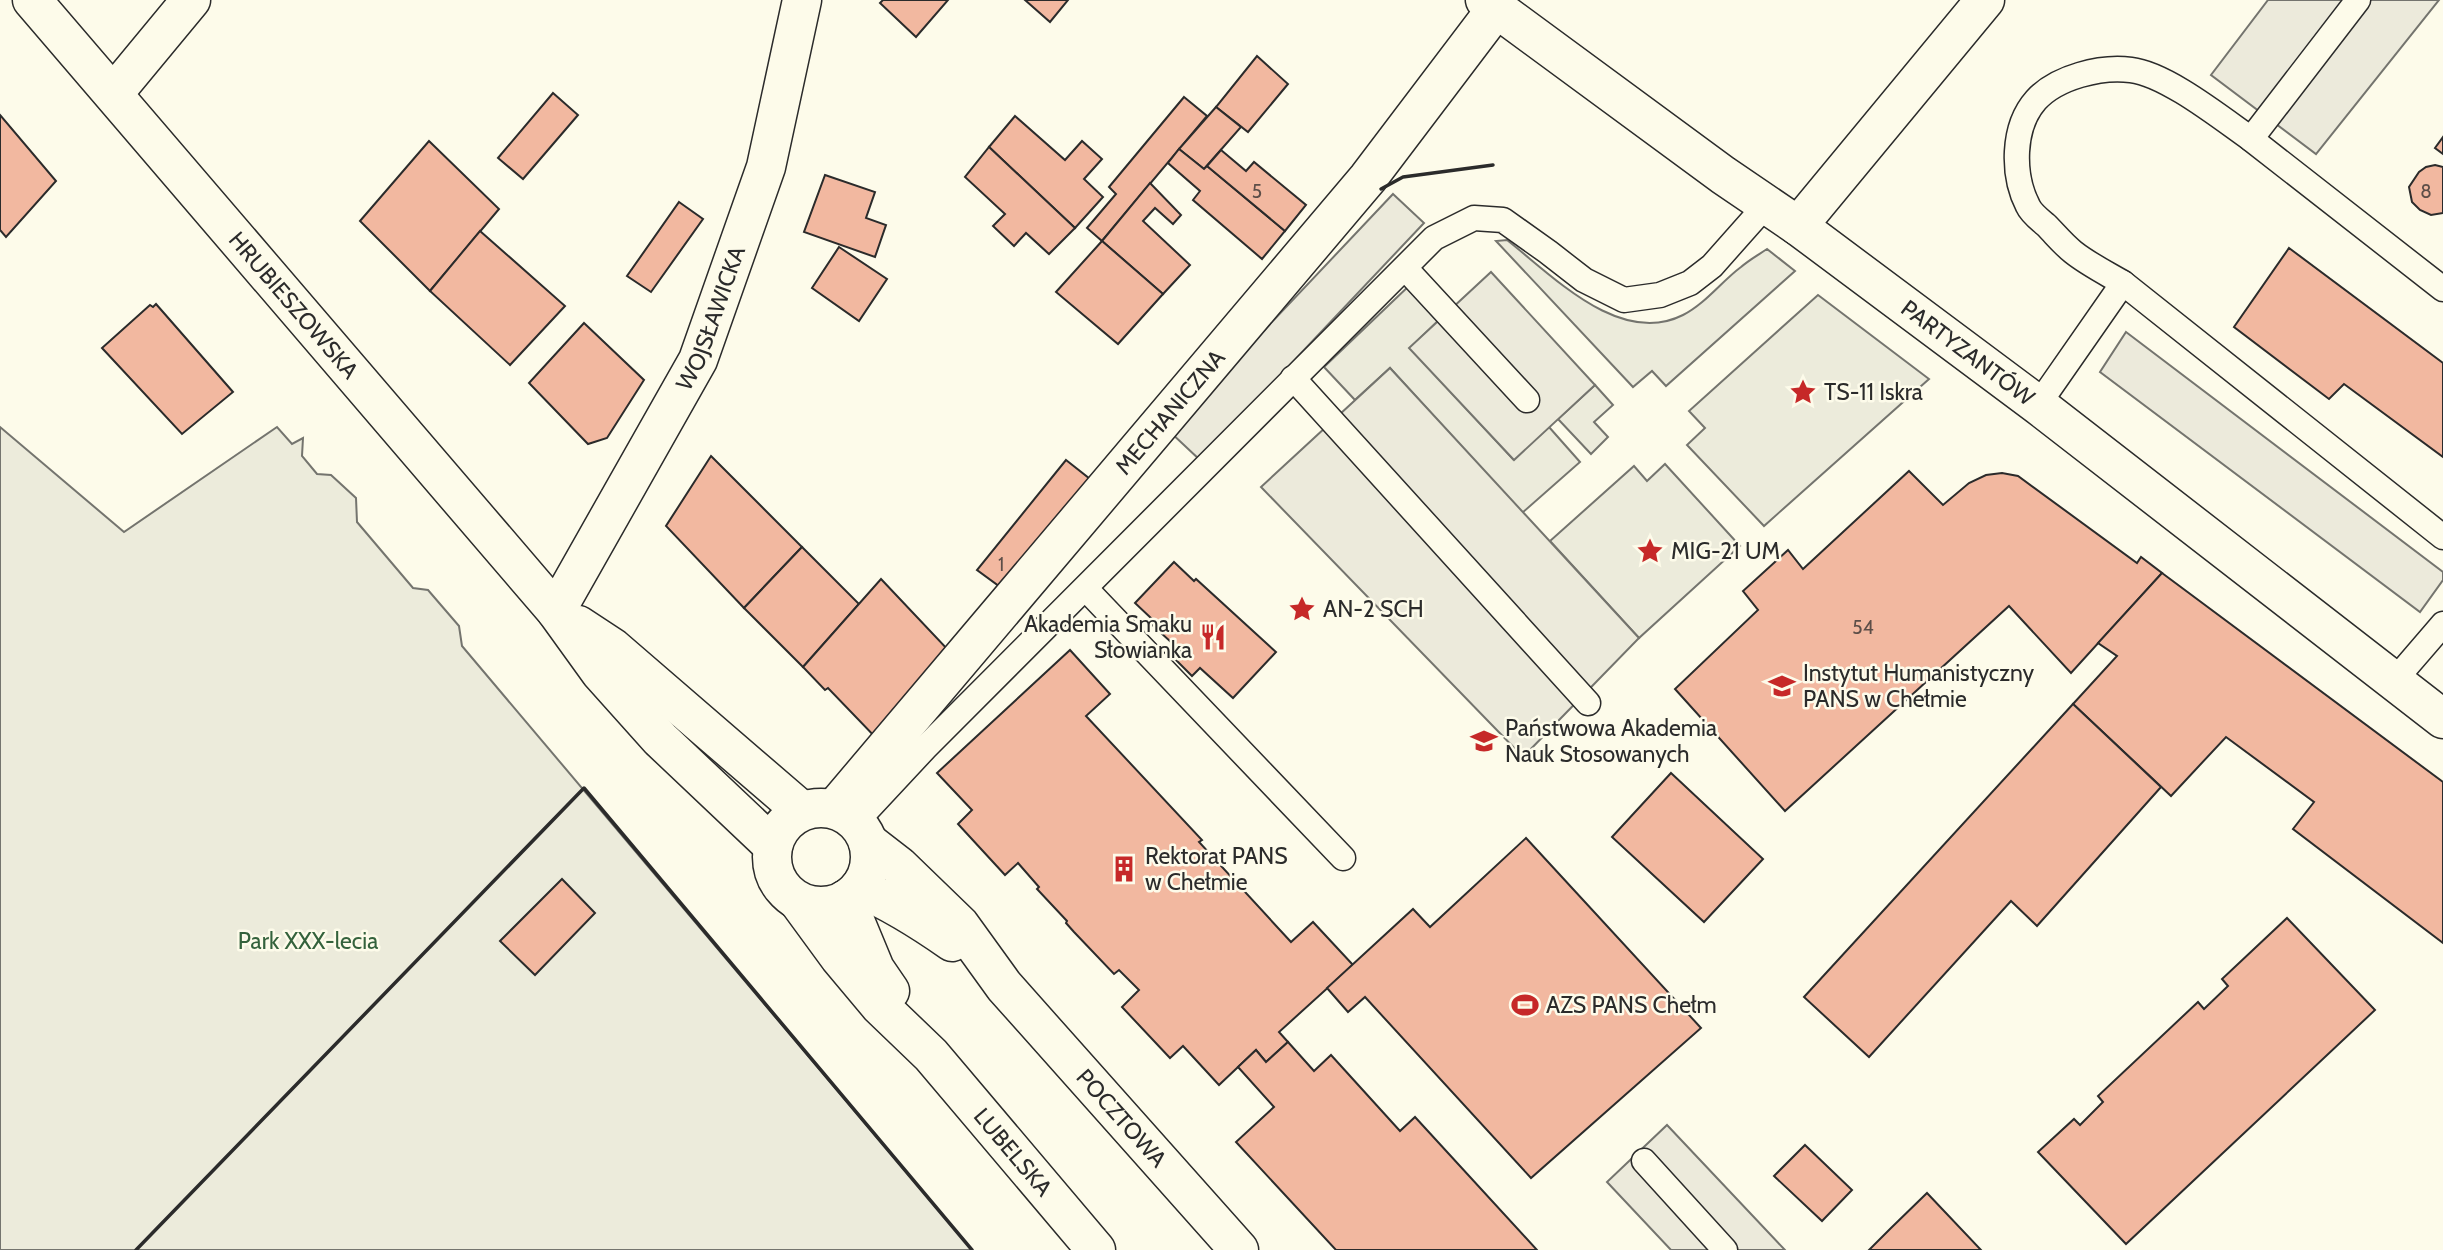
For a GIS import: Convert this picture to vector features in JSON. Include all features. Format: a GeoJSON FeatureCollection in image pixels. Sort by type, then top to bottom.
{"type":"FeatureCollection","features":[{"type":"Feature","properties":{"kind":"street","name":"HRUBIESZOWSKA"},"geometry":{"type":"LineString","coordinates":[[33,0],[556,611]]}},
{"type":"Feature","properties":{"kind":"street"},"geometry":{"type":"LineString","coordinates":[[114,93],[191,0]]}},
{"type":"Feature","properties":{"kind":"street","name":"WOJSŁAWICKA"},"geometry":{"type":"LineString","coordinates":[[556,611],[698,360],[766,167],[802,0]]}},
{"type":"Feature","properties":{"kind":"street"},"geometry":{"type":"LineString","coordinates":[[1798,226],[1973,2]]}},
{"type":"Feature","properties":{"kind":"street","name":"PARTYZANTÓW"},"geometry":{"type":"LineString","coordinates":[[1491,4],[1798,226],[2038,405],[2443,719]]}},
{"type":"Feature","properties":{"kind":"street","name":"MECHANICZNA"},"geometry":{"type":"LineString","coordinates":[[840,821],[1368,178],[1491,4]]}},
{"type":"Feature","properties":{"kind":"street"},"geometry":{"type":"LineString","coordinates":[[556,611],[613,648],[899,866],[960,925],[1004,986]]}},
{"type":"Feature","properties":{"kind":"street"},"geometry":{"type":"LineString","coordinates":[[556,611],[600,672],[660,739],[773,846]]}},
{"type":"Feature","properties":{"kind":"street"},"geometry":{"type":"LineString","coordinates":[[798,901],[831,905],[852,894],[867,875],[870,858],[840,821],[789,819],[773,846],[772,862],[776,878],[798,901],[839,957],[880,1006],[932,1055]]}},
{"type":"Feature","properties":{"kind":"street"},"geometry":{"type":"LineString","coordinates":[[852,894],[884,898],[961,949],[1004,986]]}},
{"type":"Feature","properties":{"kind":"street"},"geometry":{"type":"LineString","coordinates":[[852,894],[875,968],[932,1055]]}},
{"type":"Feature","properties":{"kind":"street","name":"POCZTOWA"},"geometry":{"type":"LineString","coordinates":[[1004,986],[1239,1250]]}},
{"type":"Feature","properties":{"kind":"street","name":"LUBELSKA"},"geometry":{"type":"LineString","coordinates":[[932,1055],[1096,1250]]}},
{"type":"Feature","properties":{"kind":"lane"},"geometry":{"type":"LineString","coordinates":[[2250,139],[2358,0]]}},
{"type":"Feature","properties":{"kind":"lane"},"geometry":{"type":"LineString","coordinates":[[2443,289],[2250,139],[2193,98],[2164,82],[2133,70],[2106,69],[2078,76],[2055,86],[2036,100],[2023,123],[2017,151],[2017,178],[2029,208],[2073,252],[2123,283],[2443,537]]}},
{"type":"Feature","properties":{"kind":"lane"},"geometry":{"type":"LineString","coordinates":[[840,821],[925,748],[1434,238],[1474,218],[1503,220],[1584,280],[1624,300],[1660,295],[1690,284],[1712,266],[1767,204]]}},
{"type":"Feature","properties":{"kind":"lane"},"geometry":{"type":"LineString","coordinates":[[1405,268],[1527,400]]}},
{"type":"Feature","properties":{"kind":"lane"},"geometry":{"type":"LineString","coordinates":[[2038,405],[2123,283]]}},
{"type":"Feature","properties":{"kind":"lane"},"geometry":{"type":"LineString","coordinates":[[1293,378],[1588,703]]}},
{"type":"Feature","properties":{"kind":"lane"},"geometry":{"type":"LineString","coordinates":[[1086,589],[1343,859]]}},
{"type":"Feature","properties":{"kind":"lane"},"geometry":{"type":"LineString","coordinates":[[2394,681],[2443,624]]}},
{"type":"Feature","properties":{"kind":"lane"},"geometry":{"type":"LineString","coordinates":[[1644,1161],[1726,1250]]}},
{"type":"Feature","properties":{"kind":"green space"},"geometry":{"type":"Polygon","coordinates":[[[1507,240],[1566,288],[1589,303],[1612,315],[1635,322],[1659,322],[1683,315],[1699,305],[1744,264],[1767,249],[1795,271],[1666,386],[1652,371],[1633,387],[1496,241],[1507,240]]]}},
{"type":"Feature","properties":{"kind":"green space"},"geometry":{"type":"Polygon","coordinates":[[[1412,283],[1442,317],[1410,348],[1513,459],[1549,427],[1580,462],[1522,513],[1390,368],[1355,400],[1324,367],[1412,283]]]}},
{"type":"Feature","properties":{"kind":"green space"},"geometry":{"type":"Polygon","coordinates":[[[1818,295],[1929,379],[1764,526],[1687,445],[1705,428],[1689,411],[1818,295]]]}},
{"type":"Feature","properties":{"kind":"green space"},"geometry":{"type":"Polygon","coordinates":[[[1595,385],[1613,405],[1594,422],[1608,437],[1591,454],[1558,419],[1595,385]]]}},
{"type":"Feature","properties":{"kind":"green space","name":"Park XXX-lecia"},"geometry":{"type":"Polygon","coordinates":[[[0,427],[124,532],[277,427],[292,444],[303,438],[302,456],[317,474],[331,475],[356,498],[357,522],[413,588],[428,590],[459,626],[462,646],[972,1250],[0,1250],[0,427]]]}},
{"type":"Feature","properties":{"kind":"green space"},"geometry":{"type":"Polygon","coordinates":[[[1665,464],[1740,546],[1639,638],[1550,541],[1634,466],[1647,481],[1665,464]]]}},
{"type":"Feature","properties":{"kind":"shaded area"},"geometry":{"type":"Polygon","coordinates":[[[2268,0],[2439,0],[2316,154],[2211,75],[2268,0]]]}},
{"type":"Feature","properties":{"kind":"shaded area"},"geometry":{"type":"Polygon","coordinates":[[[1393,194],[1424,223],[1200,460],[1169,431],[1393,194]]]}},
{"type":"Feature","properties":{"kind":"shaded area"},"geometry":{"type":"Polygon","coordinates":[[[1491,272],[1595,385],[1514,460],[1409,348],[1491,272]]]}},
{"type":"Feature","properties":{"kind":"shaded area"},"geometry":{"type":"Polygon","coordinates":[[[2126,332],[2443,572],[2443,580],[2420,612],[2100,372],[2126,332]]]}},
{"type":"Feature","properties":{"kind":"shaded area"},"geometry":{"type":"Polygon","coordinates":[[[1390,368],[1639,638],[1523,757],[1261,487],[1390,368]]]}},
{"type":"Feature","properties":{"kind":"shaded area"},"geometry":{"type":"Polygon","coordinates":[[[1667,1125],[1785,1250],[1671,1250],[1607,1182],[1667,1125]]]}},
{"type":"Feature","properties":{"kind":"building"},"geometry":{"type":"Polygon","coordinates":[[[883,0],[948,0],[916,37],[880,3],[883,0]]]}},
{"type":"Feature","properties":{"kind":"building"},"geometry":{"type":"Polygon","coordinates":[[[1025,0],[1068,0],[1050,22],[1025,0]]]}},
{"type":"Feature","properties":{"kind":"building"},"geometry":{"type":"Polygon","coordinates":[[[1257,56],[1288,84],[1248,132],[1216,107],[1257,56]]]}},
{"type":"Feature","properties":{"kind":"building"},"geometry":{"type":"Polygon","coordinates":[[[553,93],[578,115],[523,179],[498,158],[553,93]]]}},
{"type":"Feature","properties":{"kind":"building"},"geometry":{"type":"Polygon","coordinates":[[[1184,97],[1207,116],[1102,241],[1087,228],[1116,194],[1109,187],[1184,97]]]}},
{"type":"Feature","properties":{"kind":"building"},"geometry":{"type":"Polygon","coordinates":[[[1216,107],[1241,127],[1204,169],[1179,149],[1216,107]]]}},
{"type":"Feature","properties":{"kind":"building"},"geometry":{"type":"Polygon","coordinates":[[[0,115],[56,181],[6,237],[0,230],[0,115]]]}},
{"type":"Feature","properties":{"kind":"building"},"geometry":{"type":"Polygon","coordinates":[[[1015,116],[1065,160],[1082,141],[1102,159],[1084,179],[1103,197],[1075,228],[989,147],[1015,116]]]}},
{"type":"Feature","properties":{"kind":"building"},"geometry":{"type":"Polygon","coordinates":[[[2443,137],[2443,154],[2435,148],[2443,137]]]}},
{"type":"Feature","properties":{"kind":"building"},"geometry":{"type":"Polygon","coordinates":[[[429,141],[499,209],[430,291],[360,221],[429,141]]]}},
{"type":"Feature","properties":{"kind":"building"},"geometry":{"type":"Polygon","coordinates":[[[989,147],[1075,228],[1049,254],[1026,233],[1014,246],[993,226],[1005,214],[965,177],[989,147]]]}},
{"type":"Feature","properties":{"kind":"building"},"geometry":{"type":"Polygon","coordinates":[[[1179,149],[1204,169],[1207,166],[1285,231],[1262,259],[1193,200],[1200,191],[1168,163],[1179,149]]]}},
{"type":"Feature","properties":{"kind":"building"},"geometry":{"type":"Polygon","coordinates":[[[1221,150],[1246,171],[1254,162],[1306,205],[1285,231],[1207,166],[1221,150]]]}},
{"type":"Feature","properties":{"kind":"building"},"geometry":{"type":"Polygon","coordinates":[[[2435,165],[2443,167],[2443,213],[2431,215],[2412,202],[2409,187],[2419,172],[2435,165]]]}},
{"type":"Feature","properties":{"kind":"building"},"geometry":{"type":"Polygon","coordinates":[[[825,175],[875,192],[866,218],[886,225],[875,257],[804,232],[825,175]]]}},
{"type":"Feature","properties":{"kind":"building"},"geometry":{"type":"Polygon","coordinates":[[[1150,183],[1181,215],[1173,224],[1155,208],[1143,221],[1190,265],[1163,294],[1102,241],[1150,183]]]}},
{"type":"Feature","properties":{"kind":"building"},"geometry":{"type":"Polygon","coordinates":[[[679,202],[703,219],[651,292],[627,276],[679,202]]]}},
{"type":"Feature","properties":{"kind":"building"},"geometry":{"type":"Polygon","coordinates":[[[480,231],[565,306],[510,365],[430,291],[480,231]]]}},
{"type":"Feature","properties":{"kind":"building"},"geometry":{"type":"Polygon","coordinates":[[[1102,241],[1163,294],[1118,344],[1056,292],[1102,241]]]}},
{"type":"Feature","properties":{"kind":"building"},"geometry":{"type":"Polygon","coordinates":[[[839,247],[887,279],[859,321],[812,288],[839,247]]]}},
{"type":"Feature","properties":{"kind":"building"},"geometry":{"type":"Polygon","coordinates":[[[2289,248],[2443,363],[2443,457],[2344,384],[2329,399],[2234,327],[2289,248]]]}},
{"type":"Feature","properties":{"kind":"building"},"geometry":{"type":"Polygon","coordinates":[[[156,304],[233,392],[182,434],[102,348],[150,305],[153,307],[156,304]]]}},
{"type":"Feature","properties":{"kind":"building"},"geometry":{"type":"Polygon","coordinates":[[[584,323],[644,380],[607,438],[588,444],[529,383],[584,323]]]}},
{"type":"Feature","properties":{"kind":"building"},"geometry":{"type":"Polygon","coordinates":[[[711,456],[802,547],[744,608],[666,526],[711,456]]]}},
{"type":"Feature","properties":{"kind":"building"},"geometry":{"type":"Polygon","coordinates":[[[1066,460],[1090,479],[1003,589],[977,570],[1066,460]]]}},
{"type":"Feature","properties":{"kind":"building"},"geometry":{"type":"Polygon","coordinates":[[[1909,471],[1943,505],[1969,483],[1986,475],[2002,473],[2018,476],[2137,563],[2141,557],[2162,573],[2071,673],[2009,606],[1785,811],[1675,689],[1758,610],[1743,591],[1788,550],[1803,569],[1909,471]]]}},
{"type":"Feature","properties":{"kind":"building"},"geometry":{"type":"Polygon","coordinates":[[[802,547],[859,604],[803,667],[744,608],[802,547]]]}},
{"type":"Feature","properties":{"kind":"building","name":"Akademia Smaku Słowianka"},"geometry":{"type":"Polygon","coordinates":[[[1174,562],[1276,652],[1233,698],[1200,668],[1192,676],[1176,660],[1183,653],[1149,622],[1152,619],[1135,603],[1174,562]]]}},
{"type":"Feature","properties":{"kind":"building"},"geometry":{"type":"Polygon","coordinates":[[[2162,573],[2443,782],[2443,943],[2293,829],[2314,802],[2226,737],[2171,796],[2073,704],[2117,656],[2098,643],[2162,573]]]}},
{"type":"Feature","properties":{"kind":"building"},"geometry":{"type":"Polygon","coordinates":[[[881,579],[951,653],[879,741],[828,688],[825,690],[803,667],[881,579]]]}},
{"type":"Feature","properties":{"kind":"building","name":"Rektorat PANS w Chełmie"},"geometry":{"type":"Polygon","coordinates":[[[1070,650],[1110,694],[1086,716],[1202,840],[1199,842],[1291,942],[1313,922],[1353,965],[1279,1032],[1288,1042],[1266,1062],[1256,1050],[1219,1085],[1183,1046],[1170,1058],[1122,1007],[1139,990],[1119,970],[1114,974],[1066,923],[1018,863],[1005,875],[958,824],[972,810],[937,773],[1070,650]]]}},
{"type":"Feature","properties":{"kind":"building"},"geometry":{"type":"Polygon","coordinates":[[[2073,704],[2161,787],[2037,926],[2011,901],[1869,1057],[1804,997],[2073,704]]]}},
{"type":"Feature","properties":{"kind":"building"},"geometry":{"type":"Polygon","coordinates":[[[1671,773],[1763,859],[1704,922],[1612,837],[1671,773]]]}},
{"type":"Feature","properties":{"kind":"building","name":"AZS PANS Chełm"},"geometry":{"type":"Polygon","coordinates":[[[1526,838],[1701,1028],[1531,1178],[1365,997],[1348,1012],[1327,988],[1413,909],[1430,927],[1526,838]]]}},
{"type":"Feature","properties":{"kind":"building"},"geometry":{"type":"Polygon","coordinates":[[[562,879],[595,913],[535,975],[500,941],[562,879]]]}},
{"type":"Feature","properties":{"kind":"building"},"geometry":{"type":"Polygon","coordinates":[[[2287,918],[2375,1010],[2126,1244],[2038,1152],[2074,1119],[2080,1125],[2103,1102],[2098,1096],[2198,1002],[2204,1009],[2228,986],[2222,979],[2287,918]]]}},
{"type":"Feature","properties":{"kind":"building"},"geometry":{"type":"Polygon","coordinates":[[[1288,1042],[1314,1071],[1331,1055],[1400,1131],[1415,1117],[1537,1250],[1336,1250],[1236,1142],[1274,1107],[1238,1067],[1256,1050],[1266,1062],[1288,1042]]]}},
{"type":"Feature","properties":{"kind":"building"},"geometry":{"type":"Polygon","coordinates":[[[1805,1145],[1852,1190],[1822,1221],[1774,1176],[1805,1145]]]}},
{"type":"Feature","properties":{"kind":"building"},"geometry":{"type":"Polygon","coordinates":[[[1927,1193],[1981,1250],[1869,1250],[1890,1229],[1927,1193]]]}},
{"type":"Feature","properties":{"kind":"wall"},"geometry":{"type":"LineString","coordinates":[[1381,189],[1403,177],[1493,165]]}},
{"type":"Feature","properties":{"kind":"wall"},"geometry":{"type":"LineString","coordinates":[[136,1250],[584,788],[972,1250]]}},
{"type":"Feature","properties":{"kind":"place","name":"TS-11 Iskra"},"geometry":{"type":"Point","coordinates":[1803,392]}},
{"type":"Feature","properties":{"kind":"place","name":"MIG-21 UM"},"geometry":{"type":"Point","coordinates":[1650,551]}},
{"type":"Feature","properties":{"kind":"place","name":"AN-2 SCH"},"geometry":{"type":"Point","coordinates":[1302,609]}},
{"type":"Feature","properties":{"kind":"place","name":"Akademia Smaku Słowianka"},"geometry":{"type":"Point","coordinates":[1213,637]}},
{"type":"Feature","properties":{"kind":"place","name":"Instytut Humanistyczny PANS w Chełmie"},"geometry":{"type":"Point","coordinates":[1782,686]}},
{"type":"Feature","properties":{"kind":"place","name":"Państwowa Akademia Nauk Stosowanych"},"geometry":{"type":"Point","coordinates":[1484,741]}},
{"type":"Feature","properties":{"kind":"place","name":"Rektorat PANS w Chełmie"},"geometry":{"type":"Point","coordinates":[1124,869]}},
{"type":"Feature","properties":{"kind":"place","name":"AZS PANS Chełm"},"geometry":{"type":"Point","coordinates":[1525,1005]}}]}
